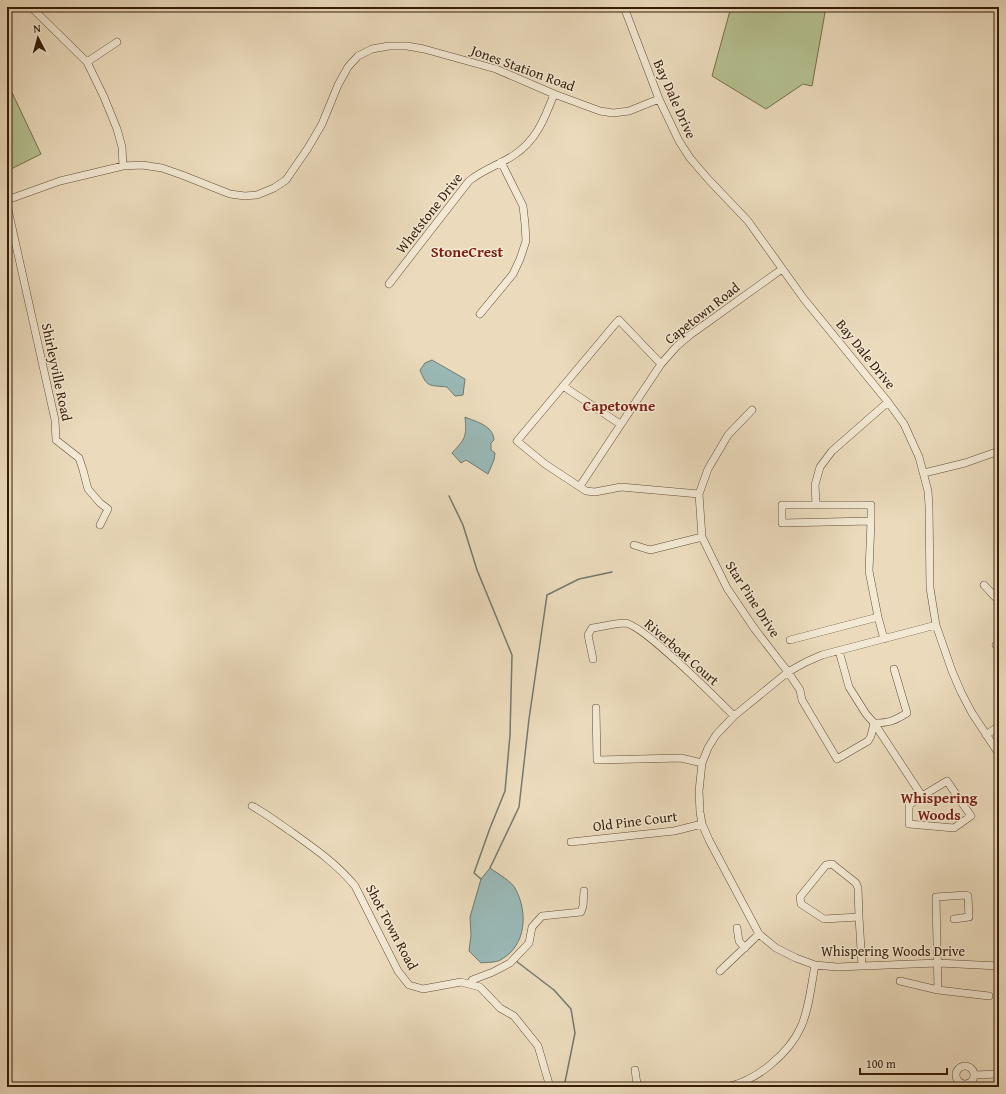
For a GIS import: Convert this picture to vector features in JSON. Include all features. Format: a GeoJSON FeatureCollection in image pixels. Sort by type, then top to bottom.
{"type":"FeatureCollection","features":[{"type":"Feature","properties":{"kind":"street","name":"Bay Dale Drive"},"geometry":{"type":"LineString","coordinates":[[624,7],[659,100],[679,141],[690,158],[748,221],[782,269],[904,424],[920,457],[924,473],[929,506],[930,588],[936,624],[960,692],[999,754]]}},
{"type":"Feature","properties":{"kind":"street"},"geometry":{"type":"LineString","coordinates":[[35,11],[87,62],[104,97],[117,129],[122,147],[123,166]]}},
{"type":"Feature","properties":{"kind":"street"},"geometry":{"type":"LineString","coordinates":[[87,62],[117,42]]}},
{"type":"Feature","properties":{"kind":"street","name":"Jones Station Road"},"geometry":{"type":"LineString","coordinates":[[7,200],[60,181],[123,166],[142,165],[162,168],[230,194],[245,196],[257,195],[274,188],[286,180],[308,148],[322,124],[338,85],[348,67],[358,56],[372,49],[389,46],[407,46],[496,69],[554,94],[600,111],[613,113],[629,111],[659,100]]}},
{"type":"Feature","properties":{"kind":"street","name":"Whetstone Drive"},"geometry":{"type":"LineString","coordinates":[[389,284],[469,181],[480,172],[515,154],[530,141],[540,128],[554,94]]}},
{"type":"Feature","properties":{"kind":"street"},"geometry":{"type":"LineString","coordinates":[[480,314],[513,274],[526,241],[523,206],[501,162]]}},
{"type":"Feature","properties":{"kind":"street","name":"Shirleyville Road"},"geometry":{"type":"LineString","coordinates":[[7,205],[55,420],[56,440],[79,458],[84,470],[88,489],[100,503],[108,509],[100,525]]}},
{"type":"Feature","properties":{"kind":"street","name":"Capetown Road"},"geometry":{"type":"LineString","coordinates":[[580,486],[661,364],[677,346],[782,269]]}},
{"type":"Feature","properties":{"kind":"street"},"geometry":{"type":"LineString","coordinates":[[661,364],[619,320],[517,441],[545,464],[586,491],[595,492],[620,486],[699,494]]}},
{"type":"Feature","properties":{"kind":"street"},"geometry":{"type":"LineString","coordinates":[[563,386],[620,424]]}},
{"type":"Feature","properties":{"kind":"street"},"geometry":{"type":"LineString","coordinates":[[816,504],[815,485],[820,467],[832,451],[888,402]]}},
{"type":"Feature","properties":{"kind":"street","name":"Star Pine Drive"},"geometry":{"type":"LineString","coordinates":[[752,410],[728,435],[708,468],[699,494],[702,537],[727,588],[754,628],[800,690],[802,700],[837,759],[868,741],[871,736],[874,723]]}},
{"type":"Feature","properties":{"kind":"street"},"geometry":{"type":"LineString","coordinates":[[924,473],[960,465],[999,451]]}},
{"type":"Feature","properties":{"kind":"street"},"geometry":{"type":"LineString","coordinates":[[871,521],[782,523],[782,505],[870,505],[871,521],[869,571],[884,639]]}},
{"type":"Feature","properties":{"kind":"street"},"geometry":{"type":"LineString","coordinates":[[634,545],[650,550],[702,537]]}},
{"type":"Feature","properties":{"kind":"street"},"geometry":{"type":"LineString","coordinates":[[984,585],[999,601]]}},
{"type":"Feature","properties":{"kind":"street"},"geometry":{"type":"LineString","coordinates":[[790,640],[878,617]]}},
{"type":"Feature","properties":{"kind":"street","name":"Riverboat Court"},"geometry":{"type":"LineString","coordinates":[[593,659],[588,635],[592,628],[626,623],[639,629],[690,673],[734,716]]}},
{"type":"Feature","properties":{"kind":"street","name":"Whispering Woods Drive"},"geometry":{"type":"LineString","coordinates":[[936,624],[822,655],[806,662],[788,672],[734,716],[716,735],[708,748],[702,763],[699,791],[702,824],[759,934],[776,948],[796,958],[815,965],[837,967],[938,964],[999,966]]}},
{"type":"Feature","properties":{"kind":"street"},"geometry":{"type":"LineString","coordinates":[[839,651],[849,687],[922,796]]}},
{"type":"Feature","properties":{"kind":"street"},"geometry":{"type":"LineString","coordinates":[[874,723],[887,723],[907,714],[894,669]]}},
{"type":"Feature","properties":{"kind":"street"},"geometry":{"type":"LineString","coordinates":[[596,708],[598,760],[681,758],[702,763]]}},
{"type":"Feature","properties":{"kind":"street"},"geometry":{"type":"LineString","coordinates":[[986,735],[999,726]]}},
{"type":"Feature","properties":{"kind":"street"},"geometry":{"type":"LineString","coordinates":[[947,781],[971,816],[954,828],[909,824],[910,805],[922,796],[947,781]]}},
{"type":"Feature","properties":{"kind":"street","name":"Shot Town Road"},"geometry":{"type":"LineString","coordinates":[[252,806],[268,814],[320,851],[348,877],[359,893],[398,971],[409,985],[423,989],[461,982],[470,984]]}},
{"type":"Feature","properties":{"kind":"street","name":"Old Pine Court"},"geometry":{"type":"LineString","coordinates":[[571,842],[674,831],[702,824]]}},
{"type":"Feature","properties":{"kind":"street"},"geometry":{"type":"LineString","coordinates":[[859,917],[824,919],[801,904],[800,897],[826,865],[832,864],[856,883],[858,888],[862,966]]}},
{"type":"Feature","properties":{"kind":"street"},"geometry":{"type":"LineString","coordinates":[[550,1087],[538,1046],[514,1016],[500,1008],[480,987],[470,984],[472,980],[493,972],[510,963],[529,943],[532,927],[542,916],[581,912],[584,891]]}},
{"type":"Feature","properties":{"kind":"street"},"geometry":{"type":"LineString","coordinates":[[938,990],[936,897],[967,895],[969,917],[954,919]]}},
{"type":"Feature","properties":{"kind":"street"},"geometry":{"type":"LineString","coordinates":[[737,928],[739,941],[745,948]]}},
{"type":"Feature","properties":{"kind":"street"},"geometry":{"type":"LineString","coordinates":[[720,971],[759,934]]}},
{"type":"Feature","properties":{"kind":"street"},"geometry":{"type":"LineString","coordinates":[[727,1087],[737,1085],[761,1073],[778,1059],[796,1039],[807,1013],[815,965]]}},
{"type":"Feature","properties":{"kind":"street"},"geometry":{"type":"LineString","coordinates":[[900,981],[938,990],[989,996]]}},
{"type":"Feature","properties":{"kind":"street"},"geometry":{"type":"LineString","coordinates":[[635,1070],[637,1084],[639,1087]]}},
{"type":"Feature","properties":{"kind":"street"},"geometry":{"type":"LineString","coordinates":[[974,1075],[999,1074]]}},
{"type":"Feature","properties":{"kind":"green space"},"geometry":{"type":"Polygon","coordinates":[[[731,7],[826,7],[812,86],[803,84],[766,109],[712,76],[731,7]]]}},
{"type":"Feature","properties":{"kind":"green space"},"geometry":{"type":"Polygon","coordinates":[[[7,82],[41,154],[7,171],[7,82]]]}},
{"type":"Feature","properties":{"kind":"water"},"geometry":{"type":"Polygon","coordinates":[[[432,360],[465,379],[463,395],[455,396],[447,387],[427,383],[420,370],[425,363],[432,360]]]}},
{"type":"Feature","properties":{"kind":"water"},"geometry":{"type":"Polygon","coordinates":[[[465,417],[487,427],[493,435],[494,440],[491,443],[491,450],[495,453],[494,460],[488,474],[466,460],[461,463],[452,453],[464,437],[466,429],[465,417]]]}},
{"type":"Feature","properties":{"kind":"water"},"geometry":{"type":"Polygon","coordinates":[[[490,868],[508,881],[516,890],[520,899],[523,918],[520,937],[516,946],[510,953],[497,961],[481,963],[469,951],[471,935],[470,917],[481,879],[490,868]]]}},
{"type":"Feature","properties":{"kind":"waterway"},"geometry":{"type":"LineString","coordinates":[[449,496],[463,525],[477,570],[512,655],[510,735],[505,791],[474,873],[481,879]]}},
{"type":"Feature","properties":{"kind":"waterway"},"geometry":{"type":"LineString","coordinates":[[490,868],[519,807],[529,719],[547,595],[579,579],[612,572]]}},
{"type":"Feature","properties":{"kind":"waterway"},"geometry":{"type":"LineString","coordinates":[[516,961],[554,990],[571,1009],[575,1033],[564,1087]]}},
{"type":"Feature","properties":{"kind":"district","name":"StoneCrest"},"geometry":{"type":"Point","coordinates":[467,252]}},
{"type":"Feature","properties":{"kind":"district","name":"Capetowne"},"geometry":{"type":"Point","coordinates":[619,406]}},
{"type":"Feature","properties":{"kind":"district","name":"Whispering Woods"},"geometry":{"type":"Point","coordinates":[939,806]}}]}
